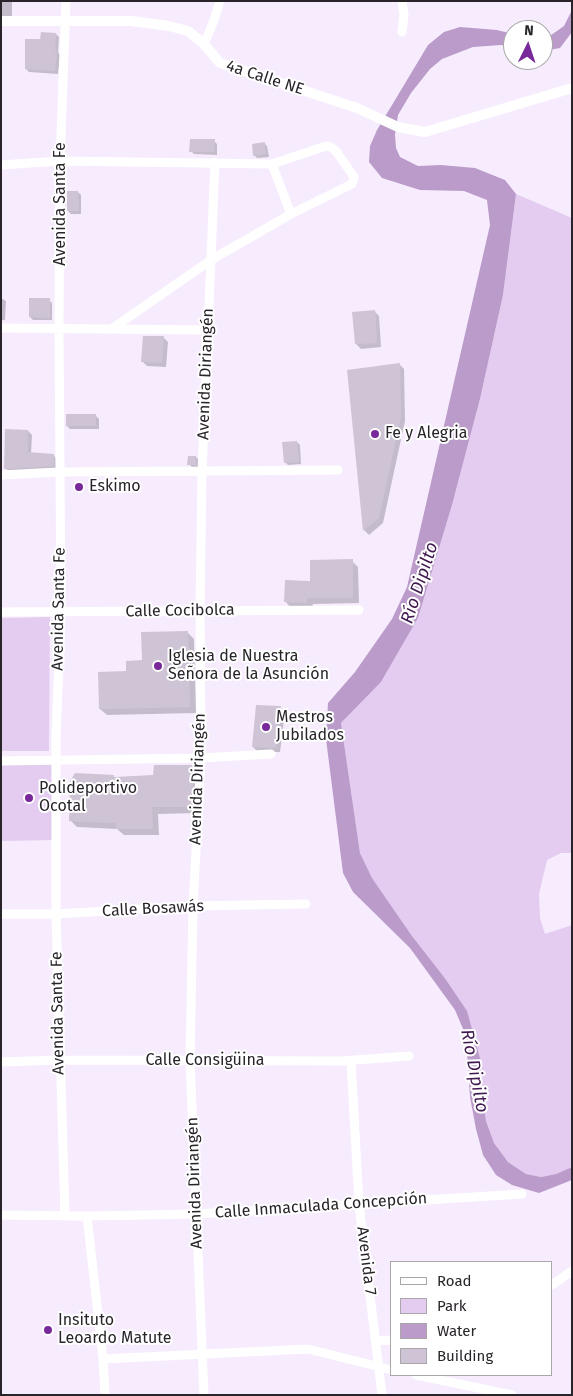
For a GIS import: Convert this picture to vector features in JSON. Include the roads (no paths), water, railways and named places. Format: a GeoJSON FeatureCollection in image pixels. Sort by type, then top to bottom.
{"type":"FeatureCollection","features":[{"type":"Feature","properties":{"kind":"street","name":"Avenida Santa Fe"},"geometry":{"type":"LineString","coordinates":[[65,1216],[56,914],[56,759],[61,612],[59,472],[60,161],[66,1]]}},
{"type":"Feature","properties":{"kind":"street"},"geometry":{"type":"LineString","coordinates":[[204,44],[220,1]]}},
{"type":"Feature","properties":{"kind":"street"},"geometry":{"type":"LineString","coordinates":[[402,1],[404,15],[402,32]]}},
{"type":"Feature","properties":{"kind":"street","name":"4a Calle NE"},"geometry":{"type":"LineString","coordinates":[[1,22],[131,21],[169,26],[188,31],[204,44],[220,63],[357,108],[398,127],[425,132],[572,88]]}},
{"type":"Feature","properties":{"kind":"street"},"geometry":{"type":"LineString","coordinates":[[1,165],[60,161],[272,164],[326,146],[332,147],[336,151],[354,177],[352,184],[291,214],[211,260],[113,328]]}},
{"type":"Feature","properties":{"kind":"street","name":"Avenida Diriangén"},"geometry":{"type":"LineString","coordinates":[[204,1395],[190,1061],[193,906],[201,758],[200,610],[202,472],[215,162]]}},
{"type":"Feature","properties":{"kind":"street"},"geometry":{"type":"LineString","coordinates":[[272,164],[291,214]]}},
{"type":"Feature","properties":{"kind":"street"},"geometry":{"type":"LineString","coordinates":[[1,328],[208,330]]}},
{"type":"Feature","properties":{"kind":"street"},"geometry":{"type":"LineString","coordinates":[[1,475],[59,472],[338,470]]}},
{"type":"Feature","properties":{"kind":"street","name":"Calle Cocibolca"},"geometry":{"type":"LineString","coordinates":[[1,612],[359,610]]}},
{"type":"Feature","properties":{"kind":"street"},"geometry":{"type":"LineString","coordinates":[[1,761],[201,758],[270,754]]}},
{"type":"Feature","properties":{"kind":"street","name":"Calle Bosawás"},"geometry":{"type":"LineString","coordinates":[[1,914],[56,914],[193,906],[306,904]]}},
{"type":"Feature","properties":{"kind":"street","name":"Calle Consigüina"},"geometry":{"type":"LineString","coordinates":[[1,1062],[59,1060],[351,1061],[409,1056]]}},
{"type":"Feature","properties":{"kind":"street","name":"Avenida 7"},"geometry":{"type":"LineString","coordinates":[[351,1061],[359,1204],[379,1367]]}},
{"type":"Feature","properties":{"kind":"street","name":"Calle Inmaculada Concepción"},"geometry":{"type":"LineString","coordinates":[[1,1215],[196,1214],[522,1194]]}},
{"type":"Feature","properties":{"kind":"street"},"geometry":{"type":"LineString","coordinates":[[88,1216],[105,1395]]}},
{"type":"Feature","properties":{"kind":"street"},"geometry":{"type":"LineString","coordinates":[[553,1284],[572,1271]]}},
{"type":"Feature","properties":{"kind":"street"},"geometry":{"type":"LineString","coordinates":[[377,1341],[390,1340]]}},
{"type":"Feature","properties":{"kind":"street"},"geometry":{"type":"LineString","coordinates":[[103,1359],[308,1349],[390,1370]]}},
{"type":"Feature","properties":{"kind":"street"},"geometry":{"type":"LineString","coordinates":[[379,1367],[382,1395]]}},
{"type":"Feature","properties":{"kind":"street"},"geometry":{"type":"LineString","coordinates":[[421,1376],[512,1395]]}},
{"type":"Feature","properties":{"kind":"water"},"geometry":{"type":"Polygon","coordinates":[[[572,10],[572,32],[560,48],[553,49],[553,34],[564,26],[572,10]]]}},
{"type":"Feature","properties":{"kind":"water","name":"Río Dipilto"},"geometry":{"type":"Polygon","coordinates":[[[460,27],[497,30],[503,32],[503,45],[473,47],[442,59],[430,69],[411,93],[398,115],[395,135],[396,148],[400,157],[418,166],[441,165],[475,168],[505,180],[516,194],[503,295],[480,399],[452,505],[418,618],[381,682],[341,723],[360,853],[372,878],[467,1011],[481,1062],[481,1088],[486,1121],[494,1143],[508,1162],[526,1174],[541,1177],[556,1174],[572,1167],[572,1180],[539,1193],[512,1185],[496,1175],[483,1155],[470,1097],[466,1036],[455,1010],[410,948],[353,892],[343,873],[326,739],[328,703],[355,672],[392,619],[407,587],[490,225],[487,200],[464,191],[420,190],[382,178],[369,162],[370,146],[377,130],[428,45],[444,32],[460,27]]]}},
{"type":"Feature","properties":{"kind":"place","name":"Fe y Alegria"},"geometry":{"type":"Point","coordinates":[375,434]}},
{"type":"Feature","properties":{"kind":"place","name":"Eskimo"},"geometry":{"type":"Point","coordinates":[79,487]}},
{"type":"Feature","properties":{"kind":"place","name":"Iglesia de Nuestra Señora de la Asunción"},"geometry":{"type":"Point","coordinates":[158,666]}},
{"type":"Feature","properties":{"kind":"place","name":"Mestros Jubilados"},"geometry":{"type":"Point","coordinates":[266,727]}},
{"type":"Feature","properties":{"kind":"place","name":"Polideportivo Ocotal"},"geometry":{"type":"Point","coordinates":[29,798]}},
{"type":"Feature","properties":{"kind":"place","name":"Insituto Leoardo Matute"},"geometry":{"type":"Point","coordinates":[48,1330]}}]}
